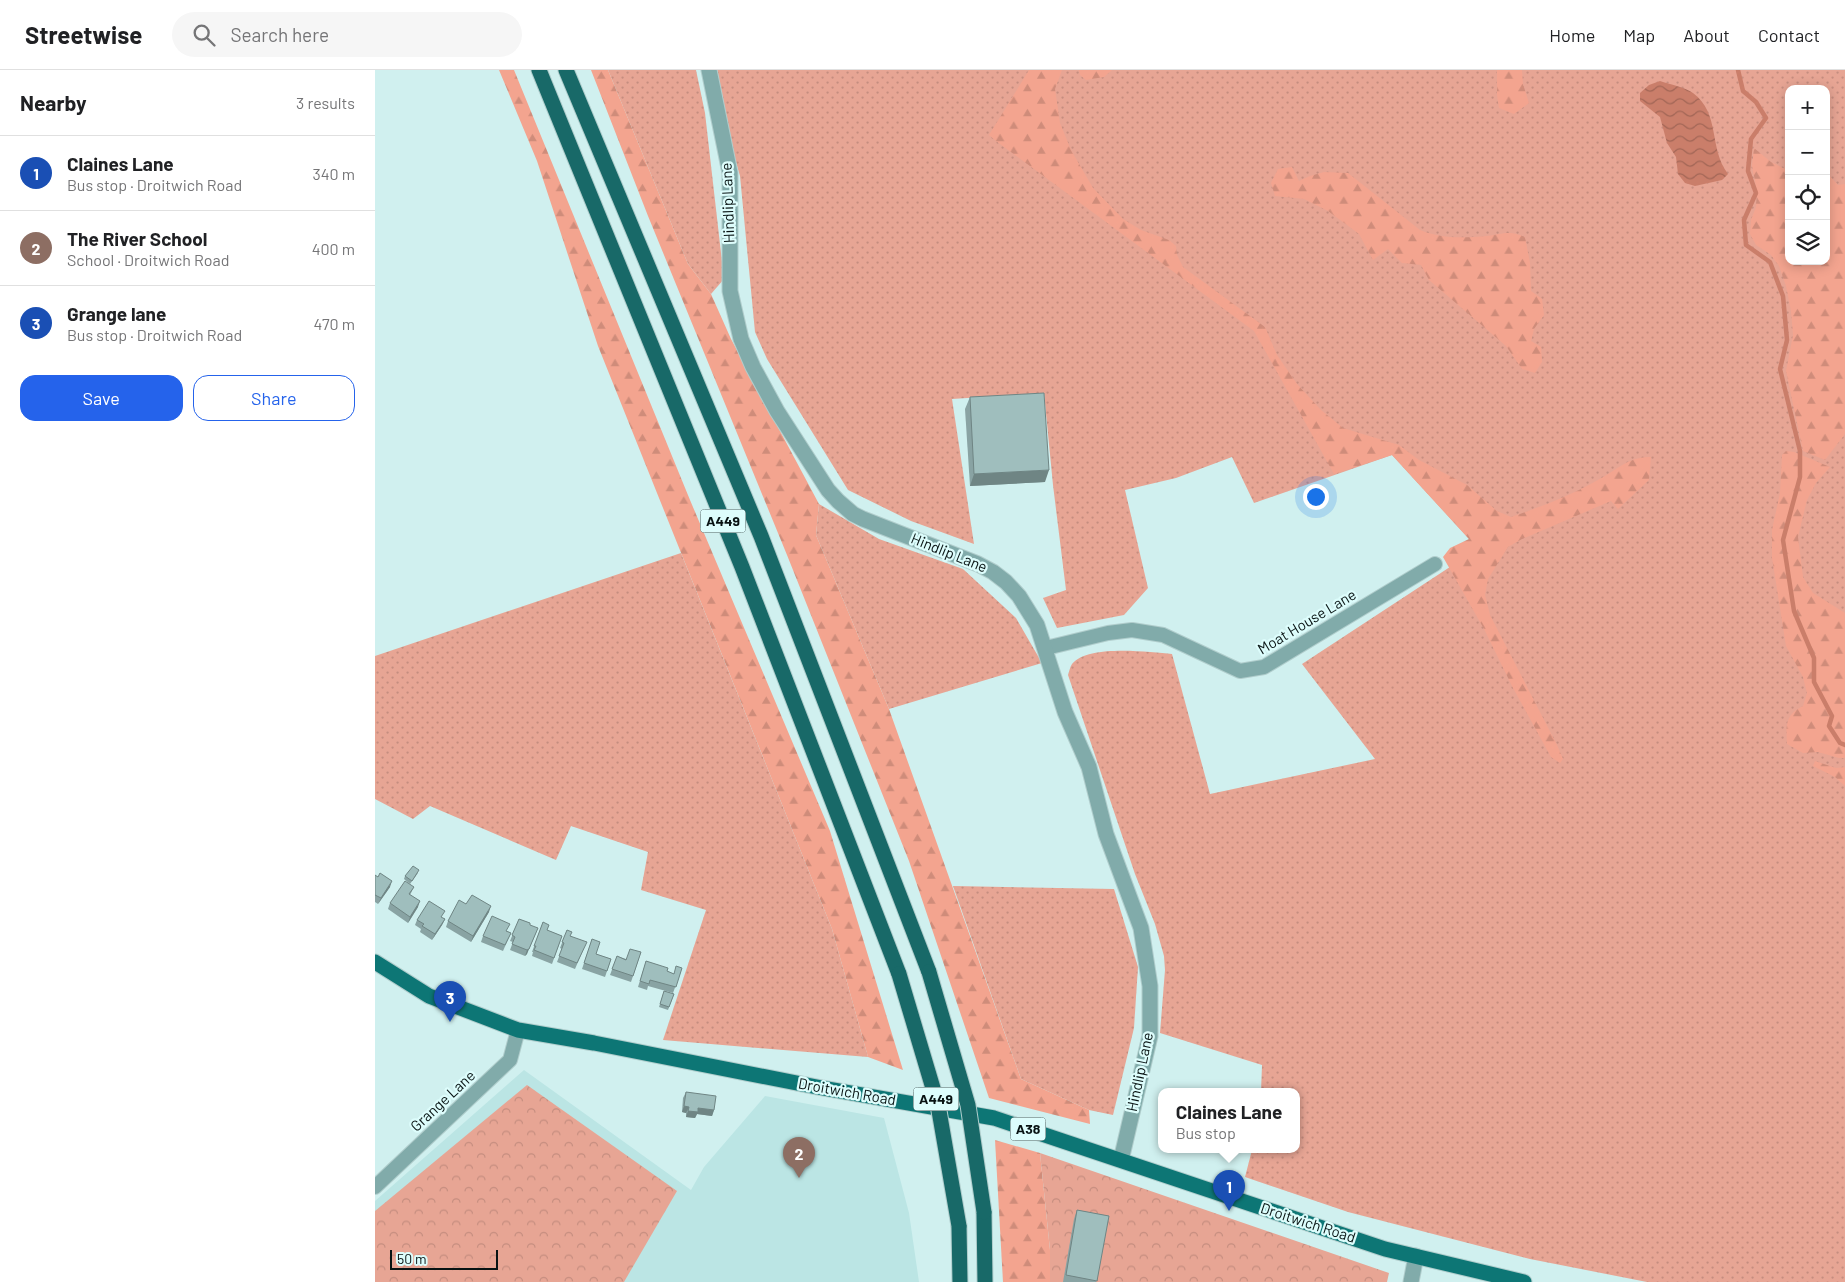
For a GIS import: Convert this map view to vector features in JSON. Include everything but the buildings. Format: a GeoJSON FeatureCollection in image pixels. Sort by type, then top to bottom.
{"type":"FeatureCollection","features":[{"type":"Feature","properties":{"kind":"highway","name":"A449"},"geometry":{"type":"LineString","coordinates":[[539,70],[742,567],[899,974],[937,1105],[959,1226],[960,1282]]}},
{"type":"Feature","properties":{"kind":"highway","name":"A449"},"geometry":{"type":"LineString","coordinates":[[566,70],[761,536],[929,972],[968,1105],[984,1212],[985,1282]]}},
{"type":"Feature","properties":{"kind":"main road","name":"Droitwich Road"},"geometry":{"type":"LineString","coordinates":[[375,962],[429,996],[519,1030],[611,1046],[817,1087],[994,1118],[1385,1249],[1524,1282]]}},
{"type":"Feature","properties":{"kind":"street","name":"Hindlip Lane"},"geometry":{"type":"LineString","coordinates":[[709,70],[730,173],[730,291],[741,339],[753,367],[777,411],[817,475],[838,502],[863,519],[978,564],[993,572],[1019,596],[1037,625],[1059,696],[1089,767],[1098,796],[1106,834],[1141,928],[1148,970],[1150,986],[1150,1036],[1121,1160]]}},
{"type":"Feature","properties":{"kind":"street","name":"Moat House Lane"},"geometry":{"type":"LineString","coordinates":[[1045,648],[1109,633],[1132,630],[1163,635],[1240,671],[1264,667],[1435,564]]}},
{"type":"Feature","properties":{"kind":"street","name":"Grange Lane"},"geometry":{"type":"LineString","coordinates":[[375,1187],[510,1060],[519,1030]]}},
{"type":"Feature","properties":{"kind":"street"},"geometry":{"type":"LineString","coordinates":[[1411,1282],[1416,1256]]}},
{"type":"Feature","properties":{"kind":"shaded area"},"geometry":{"type":"Polygon","coordinates":[[[524,1070],[691,1190],[704,1167],[765,1096],[884,1118],[909,1213],[919,1282],[375,1282],[375,1201],[524,1070]]]}},
{"type":"Feature","properties":{"kind":"green space"},"geometry":{"type":"Polygon","coordinates":[[[499,70],[514,70],[690,500],[830,831],[903,1070],[868,1057],[832,929],[598,346],[537,161],[499,70]]]}},
{"type":"Feature","properties":{"kind":"green space"},"geometry":{"type":"Polygon","coordinates":[[[591,70],[608,70],[688,264],[711,294],[731,339],[819,504],[816,535],[889,709],[1021,1079],[1089,1110],[1090,1124],[989,1098],[909,861],[787,555],[648,216],[591,70]]]}},
{"type":"Feature","properties":{"kind":"green space"},"geometry":{"type":"Polygon","coordinates":[[[608,70],[696,70],[705,113],[724,279],[711,294],[688,264],[608,70]]]}},
{"type":"Feature","properties":{"kind":"green space"},"geometry":{"type":"Polygon","coordinates":[[[715,70],[1845,70],[1845,1282],[1647,1282],[1530,1259],[1348,1212],[1245,1177],[1251,1153],[1300,1153],[1300,1088],[1261,1088],[1262,1065],[1160,1033],[1165,970],[1164,956],[1155,924],[1135,874],[1068,675],[1070,668],[1080,658],[1105,652],[1134,651],[1172,654],[1210,794],[1375,759],[1302,664],[1456,563],[1469,539],[1392,455],[1254,503],[1232,457],[1176,478],[1125,490],[1148,588],[1124,615],[1057,628],[1043,598],[1066,590],[1044,393],[952,399],[974,544],[911,521],[848,490],[767,359],[755,332],[740,176],[725,125],[715,70]]]}},
{"type":"Feature","properties":{"kind":"green space"},"geometry":{"type":"Polygon","coordinates":[[[1029,70],[1062,70],[1055,89],[1060,123],[1071,150],[1093,188],[1123,219],[1141,230],[1169,240],[1176,246],[1177,255],[1183,267],[1265,327],[1277,355],[1297,384],[1321,410],[1343,428],[1399,445],[1419,460],[1467,485],[1497,511],[1511,517],[1576,492],[1636,459],[1651,457],[1649,480],[1618,509],[1611,501],[1522,539],[1508,547],[1488,579],[1485,595],[1490,615],[1557,745],[1563,759],[1560,763],[1551,757],[1513,688],[1484,629],[1443,557],[1450,548],[1469,539],[1392,455],[1334,474],[1254,331],[989,135],[1029,70]]]}},
{"type":"Feature","properties":{"kind":"green space"},"geometry":{"type":"Polygon","coordinates":[[[1079,70],[1112,70],[1104,77],[1086,80],[1080,75],[1079,70]]]}},
{"type":"Feature","properties":{"kind":"green space"},"geometry":{"type":"Polygon","coordinates":[[[1497,70],[1522,70],[1523,84],[1529,103],[1514,114],[1499,108],[1497,70]]]}},
{"type":"Feature","properties":{"kind":"green space"},"geometry":{"type":"Polygon","coordinates":[[[1754,148],[1771,162],[1785,169],[1785,265],[1830,265],[1830,176],[1838,185],[1845,184],[1845,434],[1825,460],[1803,451],[1786,371],[1793,335],[1786,286],[1779,266],[1771,255],[1756,245],[1750,234],[1751,220],[1756,207],[1757,191],[1752,166],[1754,148]]]}},
{"type":"Feature","properties":{"kind":"green space"},"geometry":{"type":"Polygon","coordinates":[[[1292,167],[1299,181],[1324,172],[1348,173],[1420,230],[1428,233],[1461,237],[1510,233],[1525,237],[1530,263],[1531,291],[1542,299],[1544,315],[1534,329],[1531,341],[1541,347],[1542,362],[1535,373],[1522,369],[1506,346],[1429,280],[1421,265],[1402,263],[1388,249],[1373,260],[1359,234],[1328,211],[1304,199],[1275,196],[1271,183],[1278,169],[1292,167]]]}},
{"type":"Feature","properties":{"kind":"green space"},"geometry":{"type":"Polygon","coordinates":[[[1786,451],[1794,452],[1830,467],[1816,483],[1807,500],[1798,537],[1803,577],[1813,593],[1845,613],[1845,758],[1818,752],[1803,753],[1787,744],[1788,721],[1797,709],[1803,706],[1807,693],[1803,677],[1786,646],[1772,558],[1772,530],[1780,493],[1782,455],[1786,451]]]}},
{"type":"Feature","properties":{"kind":"green space"},"geometry":{"type":"Polygon","coordinates":[[[819,504],[879,539],[963,569],[1016,618],[1042,663],[889,709],[816,535],[819,504]]]}},
{"type":"Feature","properties":{"kind":"green space"},"geometry":{"type":"Polygon","coordinates":[[[681,553],[832,929],[868,1057],[663,1040],[706,910],[641,890],[648,852],[571,826],[556,860],[430,806],[413,819],[375,799],[375,656],[681,553]]]}},
{"type":"Feature","properties":{"kind":"green space"},"geometry":{"type":"Polygon","coordinates":[[[1815,761],[1836,768],[1845,767],[1845,786],[1835,777],[1813,766],[1815,761]]]}},
{"type":"Feature","properties":{"kind":"green space"},"geometry":{"type":"Polygon","coordinates":[[[953,886],[1114,889],[1138,967],[1134,1028],[1113,1115],[1089,1110],[1021,1079],[953,886]]]}},
{"type":"Feature","properties":{"kind":"green space"},"geometry":{"type":"Polygon","coordinates":[[[527,1085],[677,1191],[624,1282],[375,1282],[375,1211],[527,1085]]]}},
{"type":"Feature","properties":{"kind":"green space"},"geometry":{"type":"Polygon","coordinates":[[[995,1140],[1040,1153],[1050,1250],[1050,1282],[1003,1282],[995,1140]]]}},
{"type":"Feature","properties":{"kind":"green space"},"geometry":{"type":"Polygon","coordinates":[[[1040,1153],[1389,1273],[1387,1282],[1050,1282],[1050,1250],[1040,1153]]]}},
{"type":"Feature","properties":{"kind":"water"},"geometry":{"type":"Polygon","coordinates":[[[1660,81],[1690,91],[1702,101],[1711,121],[1718,153],[1728,174],[1722,180],[1695,186],[1685,183],[1678,174],[1676,157],[1667,143],[1660,117],[1640,101],[1640,93],[1649,85],[1660,81]]]}},
{"type":"Feature","properties":{"kind":"waterway"},"geometry":{"type":"LineString","coordinates":[[1738,70],[1743,91],[1756,102],[1766,118],[1751,139],[1748,171],[1756,193],[1744,220],[1746,245],[1770,262],[1783,296],[1787,340],[1780,369],[1800,451],[1800,477],[1783,540],[1794,611],[1814,658],[1814,682],[1832,716],[1829,726],[1840,743],[1845,745]]}},
{"type":"Feature","properties":{"kind":"place","name":"Grange lane"},"geometry":{"type":"Point","coordinates":[450,1022]}},
{"type":"Feature","properties":{"kind":"place","name":"The River School"},"geometry":{"type":"Point","coordinates":[799,1178]}},
{"type":"Feature","properties":{"kind":"place","name":"Claines Lane"},"geometry":{"type":"Point","coordinates":[1229,1211]}}]}
